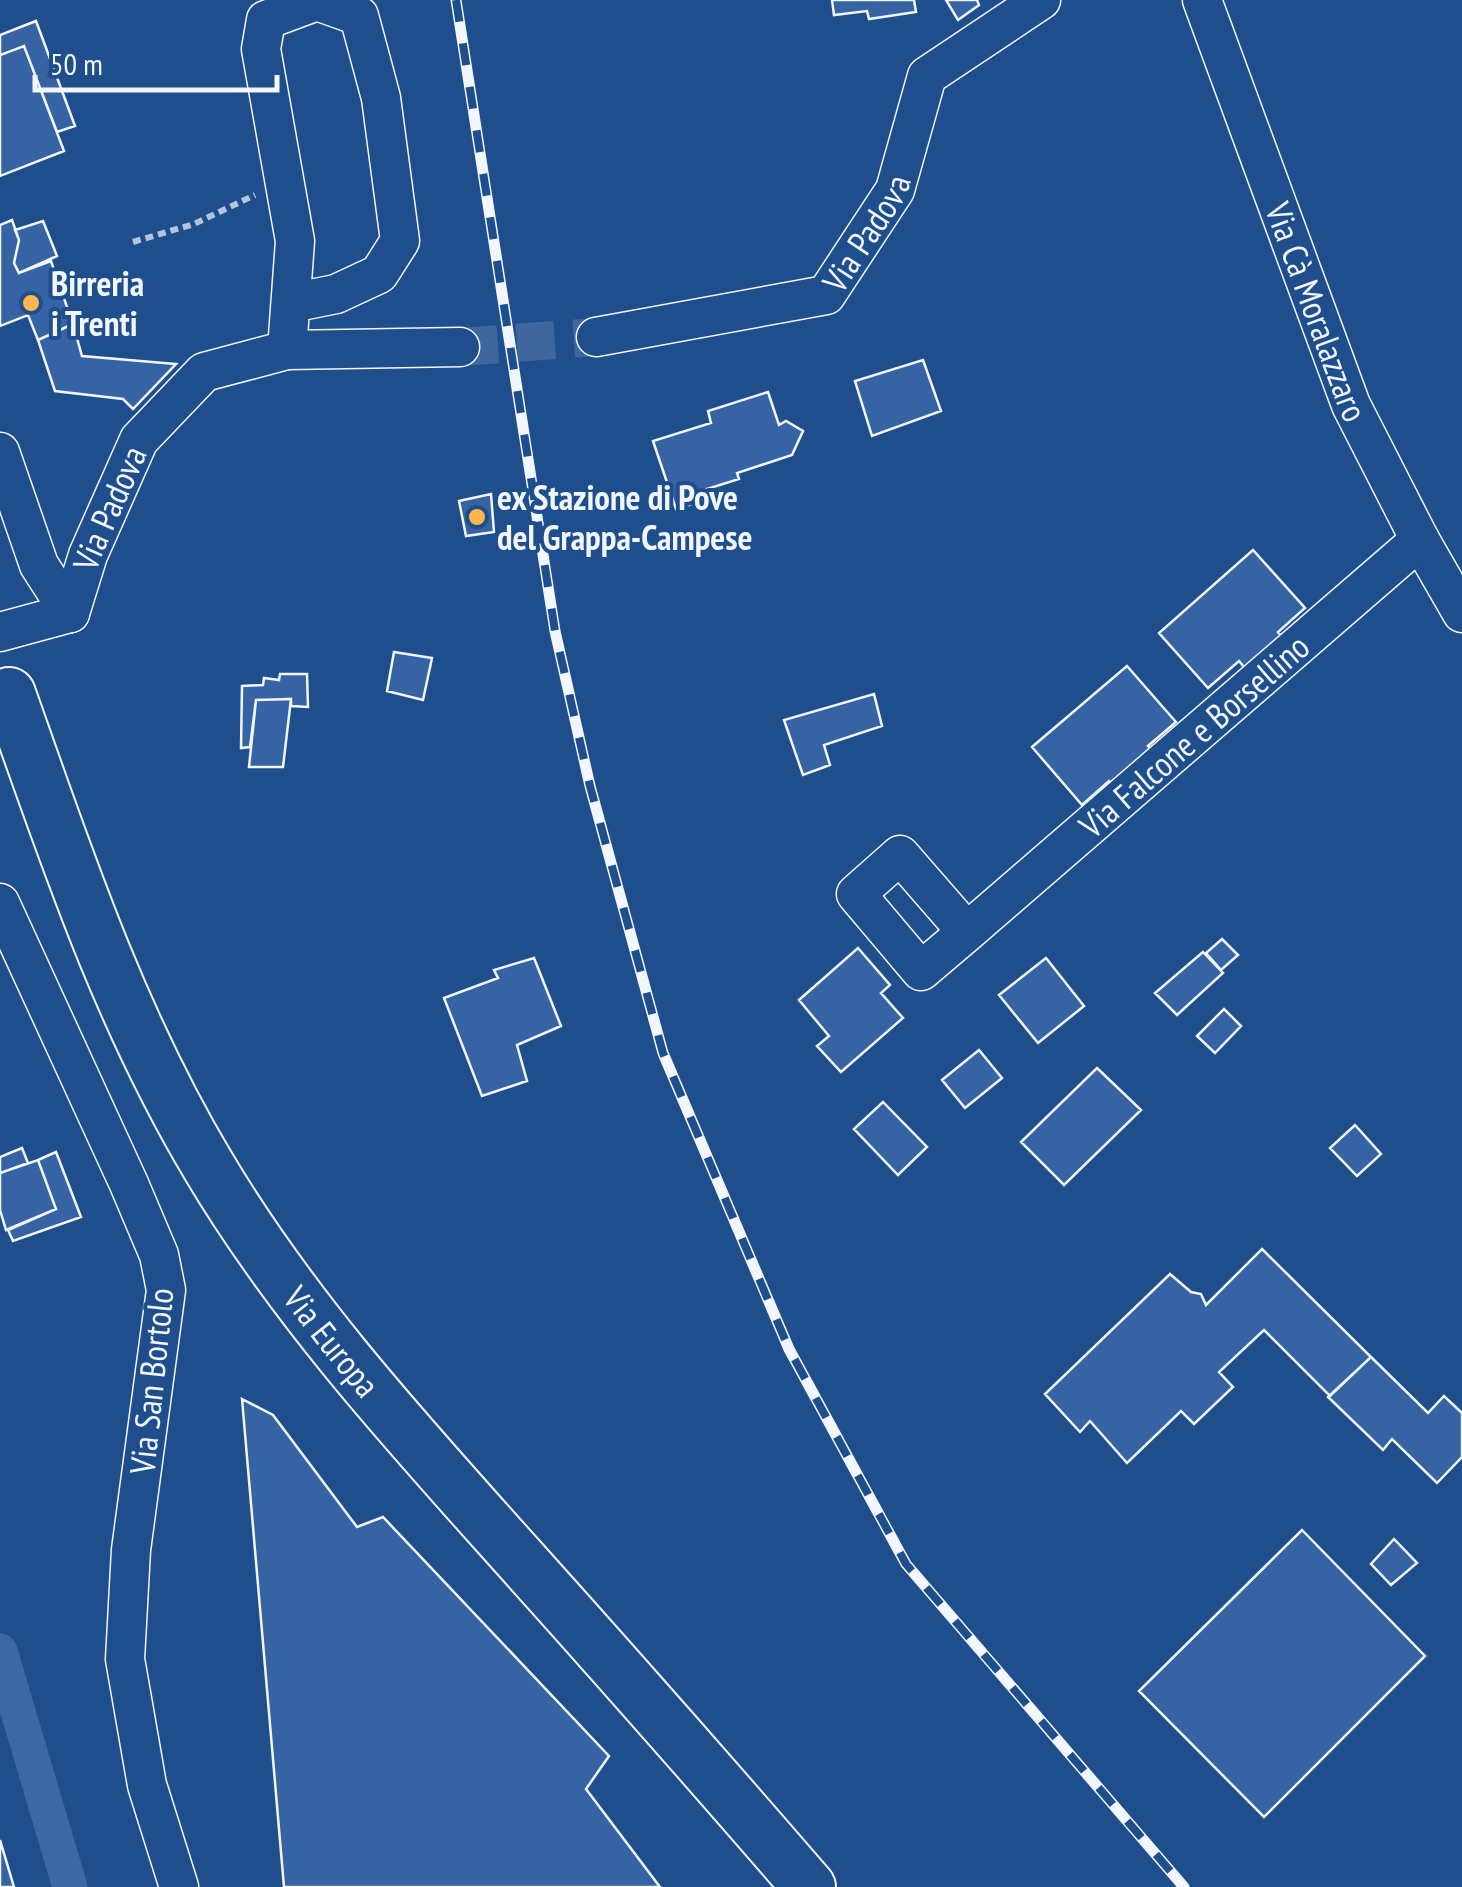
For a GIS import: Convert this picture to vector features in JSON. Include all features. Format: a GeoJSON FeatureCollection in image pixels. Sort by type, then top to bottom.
{"type":"FeatureCollection","features":[{"type":"Feature","properties":{"kind":"highway","name":"Via Europa"},"geometry":{"type":"LineString","coordinates":[[5,698],[123,1003],[170,1097],[237,1212],[302,1304],[406,1431],[809,1887]]}},
{"type":"Feature","properties":{"kind":"street","name":"Via Padova"},"geometry":{"type":"LineString","coordinates":[[596,337],[826,295],[895,190],[927,76],[1040,0]]}},
{"type":"Feature","properties":{"kind":"street","name":"Via Cà Moralazzaro"},"geometry":{"type":"LineString","coordinates":[[1202,0],[1351,405],[1462,612]]}},
{"type":"Feature","properties":{"kind":"street"},"geometry":{"type":"LineString","coordinates":[[287,350],[290,303],[296,241],[261,49],[266,20],[317,1],[359,16],[382,98],[400,241],[379,274],[336,294],[290,303]]}},
{"type":"Feature","properties":{"kind":"street","name":"Via Padova"},"geometry":{"type":"LineString","coordinates":[[0,632],[70,613],[88,555],[139,440],[204,372],[287,350],[460,347]]}},
{"type":"Feature","properties":{"kind":"street"},"geometry":{"type":"LineString","coordinates":[[0,452],[40,565],[70,613]]}},
{"type":"Feature","properties":{"kind":"street","name":"Via Falcone e Borsellino"},"geometry":{"type":"LineString","coordinates":[[967,932],[1420,540]]}},
{"type":"Feature","properties":{"kind":"street","name":"Via San Bortolo"},"geometry":{"type":"LineString","coordinates":[[0,902],[129,1184],[159,1255],[166,1290],[131,1550],[126,1659],[148,1786],[179,1887]]}},
{"type":"Feature","properties":{"kind":"path"},"geometry":{"type":"LineString","coordinates":[[132,242],[194,224],[284,182]]}},
{"type":"Feature","properties":{"kind":"building"},"geometry":{"type":"Polygon","coordinates":[[[832,0],[914,0],[916,12],[869,19],[867,11],[834,15],[832,0]]]}},
{"type":"Feature","properties":{"kind":"building"},"geometry":{"type":"Polygon","coordinates":[[[946,0],[977,0],[979,5],[958,20],[946,0]]]}},
{"type":"Feature","properties":{"kind":"building"},"geometry":{"type":"Polygon","coordinates":[[[36,21],[75,126],[57,132],[24,46],[0,55],[0,35],[36,21]]]}},
{"type":"Feature","properties":{"kind":"building"},"geometry":{"type":"Polygon","coordinates":[[[24,46],[64,151],[0,176],[0,55],[24,46]]]}},
{"type":"Feature","properties":{"kind":"building"},"geometry":{"type":"Polygon","coordinates":[[[12,220],[19,240],[14,263],[19,273],[51,261],[73,324],[38,340],[28,315],[0,326],[0,225],[12,220]]]}},
{"type":"Feature","properties":{"kind":"building"},"geometry":{"type":"Polygon","coordinates":[[[43,221],[57,256],[19,273],[14,263],[19,240],[15,230],[43,221]]]}},
{"type":"Feature","properties":{"kind":"building"},"geometry":{"type":"Polygon","coordinates":[[[73,324],[82,356],[176,364],[133,409],[123,399],[55,391],[38,340],[73,324]]]}},
{"type":"Feature","properties":{"kind":"building"},"geometry":{"type":"Polygon","coordinates":[[[923,360],[941,411],[872,436],[855,381],[923,360]]]}},
{"type":"Feature","properties":{"kind":"building"},"geometry":{"type":"Polygon","coordinates":[[[768,392],[779,425],[786,421],[803,431],[792,455],[737,473],[739,479],[707,489],[712,498],[676,509],[653,441],[711,423],[708,411],[768,392]]]}},
{"type":"Feature","properties":{"kind":"building","name":"ex Stazione di Pove del Grappa-Campese"},"geometry":{"type":"Polygon","coordinates":[[[491,494],[494,532],[466,536],[459,501],[491,494]]]}},
{"type":"Feature","properties":{"kind":"building"},"geometry":{"type":"Polygon","coordinates":[[[1253,550],[1305,608],[1278,632],[1286,641],[1249,673],[1239,661],[1208,688],[1159,633],[1253,550]]]}},
{"type":"Feature","properties":{"kind":"building"},"geometry":{"type":"Polygon","coordinates":[[[394,652],[432,658],[423,700],[387,691],[394,652]]]}},
{"type":"Feature","properties":{"kind":"building"},"geometry":{"type":"Polygon","coordinates":[[[1127,666],[1176,722],[1148,746],[1154,753],[1114,787],[1109,781],[1082,805],[1032,747],[1127,666]]]}},
{"type":"Feature","properties":{"kind":"building"},"geometry":{"type":"Polygon","coordinates":[[[280,674],[307,674],[308,707],[291,706],[291,699],[256,700],[250,747],[241,748],[242,686],[263,685],[264,678],[279,680],[280,674]]]}},
{"type":"Feature","properties":{"kind":"building"},"geometry":{"type":"Polygon","coordinates":[[[874,694],[882,726],[824,745],[830,765],[803,775],[784,720],[874,694]]]}},
{"type":"Feature","properties":{"kind":"building"},"geometry":{"type":"Polygon","coordinates":[[[291,699],[283,767],[249,767],[256,700],[291,699]]]}},
{"type":"Feature","properties":{"kind":"building"},"geometry":{"type":"Polygon","coordinates":[[[1222,939],[1238,955],[1221,970],[1206,953],[1222,939]]]}},
{"type":"Feature","properties":{"kind":"building"},"geometry":{"type":"Polygon","coordinates":[[[858,948],[890,985],[881,993],[903,1018],[841,1072],[817,1046],[829,1036],[799,1000],[858,948]]]}},
{"type":"Feature","properties":{"kind":"building"},"geometry":{"type":"Polygon","coordinates":[[[1203,952],[1223,973],[1177,1015],[1155,993],[1203,952]]]}},
{"type":"Feature","properties":{"kind":"building"},"geometry":{"type":"Polygon","coordinates":[[[534,958],[561,1026],[517,1045],[527,1081],[482,1096],[444,998],[498,978],[494,970],[534,958]]]}},
{"type":"Feature","properties":{"kind":"building"},"geometry":{"type":"Polygon","coordinates":[[[1046,958],[1084,1006],[1038,1043],[999,995],[1046,958]]]}},
{"type":"Feature","properties":{"kind":"building"},"geometry":{"type":"Polygon","coordinates":[[[1224,1009],[1241,1026],[1215,1053],[1197,1036],[1224,1009]]]}},
{"type":"Feature","properties":{"kind":"building"},"geometry":{"type":"Polygon","coordinates":[[[979,1050],[1002,1078],[965,1108],[942,1080],[979,1050]]]}},
{"type":"Feature","properties":{"kind":"building"},"geometry":{"type":"Polygon","coordinates":[[[1097,1068],[1141,1110],[1064,1185],[1021,1142],[1097,1068]]]}},
{"type":"Feature","properties":{"kind":"building"},"geometry":{"type":"Polygon","coordinates":[[[883,1102],[927,1147],[898,1175],[854,1129],[883,1102]]]}},
{"type":"Feature","properties":{"kind":"building"},"geometry":{"type":"Polygon","coordinates":[[[1355,1125],[1381,1154],[1357,1176],[1330,1148],[1355,1125]]]}},
{"type":"Feature","properties":{"kind":"building"},"geometry":{"type":"Polygon","coordinates":[[[22,1148],[28,1163],[0,1173],[0,1157],[22,1148]]]}},
{"type":"Feature","properties":{"kind":"building"},"geometry":{"type":"Polygon","coordinates":[[[56,1152],[81,1217],[13,1241],[8,1230],[56,1209],[38,1160],[56,1152]]]}},
{"type":"Feature","properties":{"kind":"building"},"geometry":{"type":"Polygon","coordinates":[[[38,1160],[56,1209],[6,1230],[0,1210],[0,1173],[38,1160]]]}},
{"type":"Feature","properties":{"kind":"building"},"geometry":{"type":"Polygon","coordinates":[[[1262,1249],[1371,1357],[1330,1396],[1264,1330],[1219,1372],[1233,1387],[1194,1424],[1181,1411],[1127,1463],[1090,1421],[1080,1432],[1045,1394],[1170,1274],[1191,1292],[1201,1294],[1206,1305],[1262,1249]]]}},
{"type":"Feature","properties":{"kind":"building"},"geometry":{"type":"Polygon","coordinates":[[[1371,1357],[1428,1413],[1444,1396],[1462,1413],[1462,1457],[1437,1483],[1392,1439],[1383,1450],[1328,1397],[1371,1357]]]}},
{"type":"Feature","properties":{"kind":"building"},"geometry":{"type":"Polygon","coordinates":[[[242,1399],[273,1415],[357,1527],[383,1517],[609,1756],[586,1789],[660,1887],[284,1887],[242,1399]]]}},
{"type":"Feature","properties":{"kind":"building"},"geometry":{"type":"Polygon","coordinates":[[[1302,1530],[1425,1656],[1264,1817],[1139,1691],[1302,1530]]]}},
{"type":"Feature","properties":{"kind":"building"},"geometry":{"type":"Polygon","coordinates":[[[1394,1539],[1417,1563],[1391,1585],[1371,1564],[1394,1539]]]}},
{"type":"Feature","properties":{"kind":"building"},"geometry":{"type":"Polygon","coordinates":[[[0,1840],[14,1887],[0,1887],[0,1840]]]}},
{"type":"Feature","properties":{"kind":"waterway"},"geometry":{"type":"LineString","coordinates":[[0,1651],[70,1887]]}},
{"type":"Feature","properties":{"kind":"tunnel"},"geometry":{"type":"LineString","coordinates":[[460,347],[596,337]]}},
{"type":"Feature","properties":{"kind":"railway"},"geometry":{"type":"LineString","coordinates":[[456,0],[555,631],[590,786],[663,1053],[789,1349],[906,1564],[1184,1887]]}},
{"type":"Feature","properties":{"kind":"place","name":"Birreria i Trenti"},"geometry":{"type":"Point","coordinates":[31,303]}},
{"type":"Feature","properties":{"kind":"place","name":"ex Stazione di Pove del Grappa-Campese"},"geometry":{"type":"Point","coordinates":[477,517]}}]}
